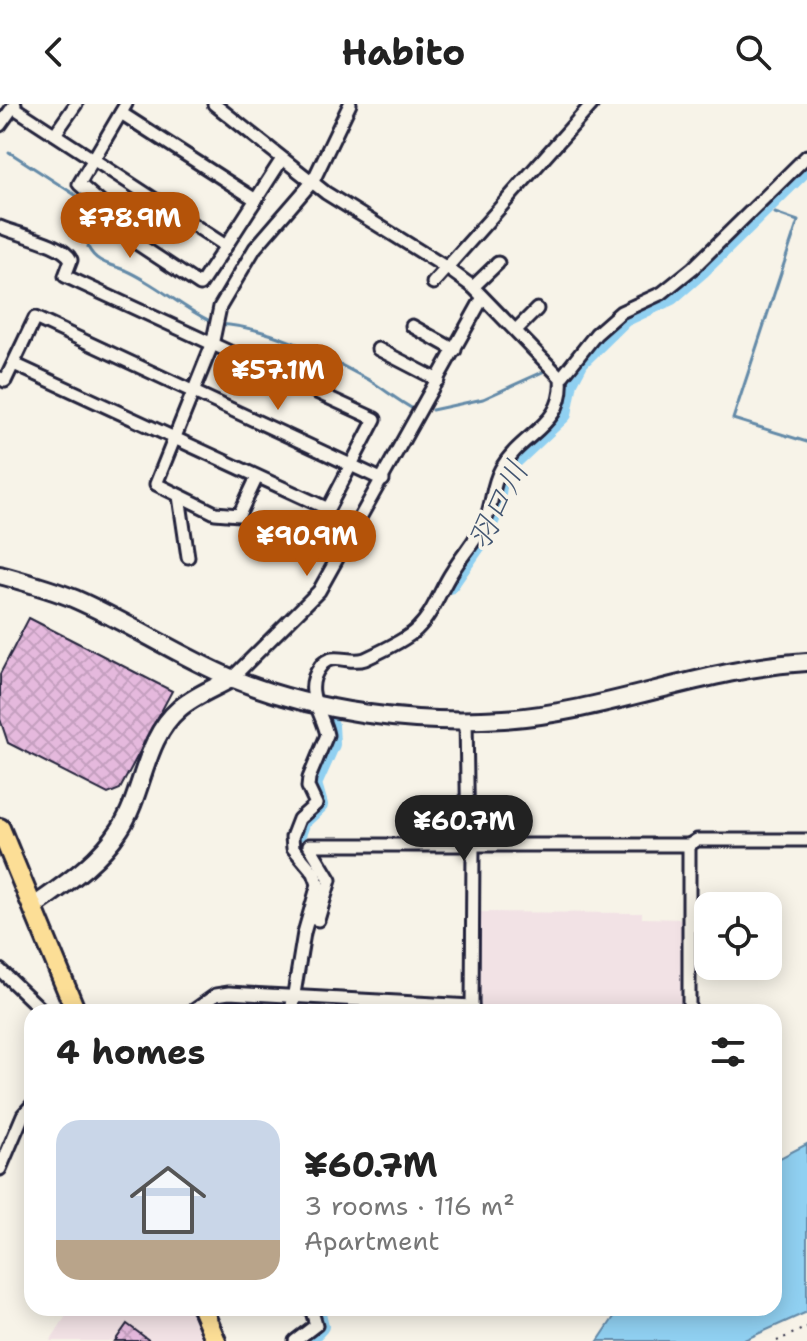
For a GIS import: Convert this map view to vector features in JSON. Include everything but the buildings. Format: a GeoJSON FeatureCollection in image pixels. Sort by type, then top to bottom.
{"type":"FeatureCollection","features":[{"type":"Feature","properties":{"kind":"main road"},"geometry":{"type":"LineString","coordinates":[[0,828],[73,1004]]}},
{"type":"Feature","properties":{"kind":"main road"},"geometry":{"type":"LineString","coordinates":[[205,1316],[216,1341]]}},
{"type":"Feature","properties":{"kind":"street"},"geometry":{"type":"LineString","coordinates":[[55,134],[76,104]]}},
{"type":"Feature","properties":{"kind":"street"},"geometry":{"type":"LineString","coordinates":[[214,104],[355,212],[473,287],[561,378]]}},
{"type":"Feature","properties":{"kind":"street"},"geometry":{"type":"LineString","coordinates":[[257,477],[239,515],[215,513],[156,484],[212,345],[220,307],[255,248],[313,181],[350,104]]}},
{"type":"Feature","properties":{"kind":"street"},"geometry":{"type":"LineString","coordinates":[[433,283],[592,104]]}},
{"type":"Feature","properties":{"kind":"street"},"geometry":{"type":"LineString","coordinates":[[0,125],[14,105],[226,246]]}},
{"type":"Feature","properties":{"kind":"street"},"geometry":{"type":"LineString","coordinates":[[256,200],[123,108],[79,184],[101,203],[106,223],[200,285],[256,200],[282,159]]}},
{"type":"Feature","properties":{"kind":"street"},"geometry":{"type":"LineString","coordinates":[[293,1004],[318,879],[299,857],[292,837],[299,819],[316,804],[308,787],[309,778],[327,735],[311,694],[313,681],[326,660],[364,659],[406,637],[426,618],[452,570],[480,533],[489,512],[492,490],[504,464],[525,439],[554,415],[560,403],[561,378],[596,334],[621,312],[662,293],[693,268],[807,156]]}},
{"type":"Feature","properties":{"kind":"street"},"geometry":{"type":"LineString","coordinates":[[0,227],[36,242],[49,242],[68,252],[71,260],[65,276],[375,419],[329,507],[174,440],[14,364]]}},
{"type":"Feature","properties":{"kind":"street"},"geometry":{"type":"LineString","coordinates":[[473,287],[498,263]]}},
{"type":"Feature","properties":{"kind":"street"},"geometry":{"type":"LineString","coordinates":[[33,907],[81,873],[121,828],[158,735],[168,720],[180,707],[232,678],[319,591],[482,299]]}},
{"type":"Feature","properties":{"kind":"street"},"geometry":{"type":"LineString","coordinates":[[516,330],[537,309]]}},
{"type":"Feature","properties":{"kind":"street"},"geometry":{"type":"LineString","coordinates":[[0,378],[5,381],[35,318],[383,480]]}},
{"type":"Feature","properties":{"kind":"street"},"geometry":{"type":"LineString","coordinates":[[412,326],[455,350]]}},
{"type":"Feature","properties":{"kind":"street"},"geometry":{"type":"LineString","coordinates":[[378,349],[438,380]]}},
{"type":"Feature","properties":{"kind":"street"},"geometry":{"type":"LineString","coordinates":[[179,496],[188,557]]}},
{"type":"Feature","properties":{"kind":"street"},"geometry":{"type":"LineString","coordinates":[[0,575],[73,599],[232,678],[316,703],[380,715],[466,719],[569,711],[705,678],[807,662]]}},
{"type":"Feature","properties":{"kind":"street"},"geometry":{"type":"LineString","coordinates":[[466,719],[472,1004]]}},
{"type":"Feature","properties":{"kind":"street"},"geometry":{"type":"LineString","coordinates":[[309,918],[318,920],[330,880],[309,845],[689,845],[697,840],[807,840]]}},
{"type":"Feature","properties":{"kind":"street"},"geometry":{"type":"LineString","coordinates":[[689,845],[689,1004]]}},
{"type":"Feature","properties":{"kind":"street"},"geometry":{"type":"LineString","coordinates":[[0,970],[36,1004]]}},
{"type":"Feature","properties":{"kind":"street"},"geometry":{"type":"LineString","coordinates":[[203,1004],[216,995],[229,993],[351,1004]]}},
{"type":"Feature","properties":{"kind":"street"},"geometry":{"type":"LineString","coordinates":[[0,1169],[24,1114]]}},
{"type":"Feature","properties":{"kind":"street"},"geometry":{"type":"LineString","coordinates":[[295,1341],[316,1325],[313,1316]]}},
{"type":"Feature","properties":{"kind":"path"},"geometry":{"type":"LineString","coordinates":[[777,1341],[807,1327]]}},
{"type":"Feature","properties":{"kind":"shaded area"},"geometry":{"type":"Polygon","coordinates":[[[478,912],[642,913],[642,918],[686,919],[685,1004],[476,1004],[478,912]]]}},
{"type":"Feature","properties":{"kind":"shaded area"},"geometry":{"type":"Polygon","coordinates":[[[66,1316],[196,1316],[207,1341],[50,1341],[66,1316]]]}},
{"type":"Feature","properties":{"kind":"water"},"geometry":{"type":"Polygon","coordinates":[[[807,1144],[807,1312],[742,1341],[598,1341],[615,1316],[782,1316],[782,1157],[807,1144]]]}},
{"type":"Feature","properties":{"kind":"waterway"},"geometry":{"type":"LineString","coordinates":[[9,152],[86,202],[94,219],[88,247],[95,256],[137,276],[212,322]]}},
{"type":"Feature","properties":{"kind":"waterway","name":"羽口川"},"geometry":{"type":"LineString","coordinates":[[449,585],[484,535],[495,510],[498,486],[511,463],[563,414],[569,382],[580,361],[624,318],[671,296],[807,166]]}},
{"type":"Feature","properties":{"kind":"waterway"},"geometry":{"type":"LineString","coordinates":[[775,213],[798,221],[733,419],[807,442]]}},
{"type":"Feature","properties":{"kind":"waterway"},"geometry":{"type":"LineString","coordinates":[[218,324],[257,330],[296,344],[369,380],[415,410]]}},
{"type":"Feature","properties":{"kind":"waterway"},"geometry":{"type":"LineString","coordinates":[[432,410],[483,399],[547,370]]}},
{"type":"Feature","properties":{"kind":"waterway","name":"羽口川"},"geometry":{"type":"LineString","coordinates":[[298,832],[302,821],[319,805],[313,784],[331,744],[330,725]]}},
{"type":"Feature","properties":{"kind":"waterway","name":"羽口川"},"geometry":{"type":"LineString","coordinates":[[306,1341],[320,1326],[318,1316]]}}]}
